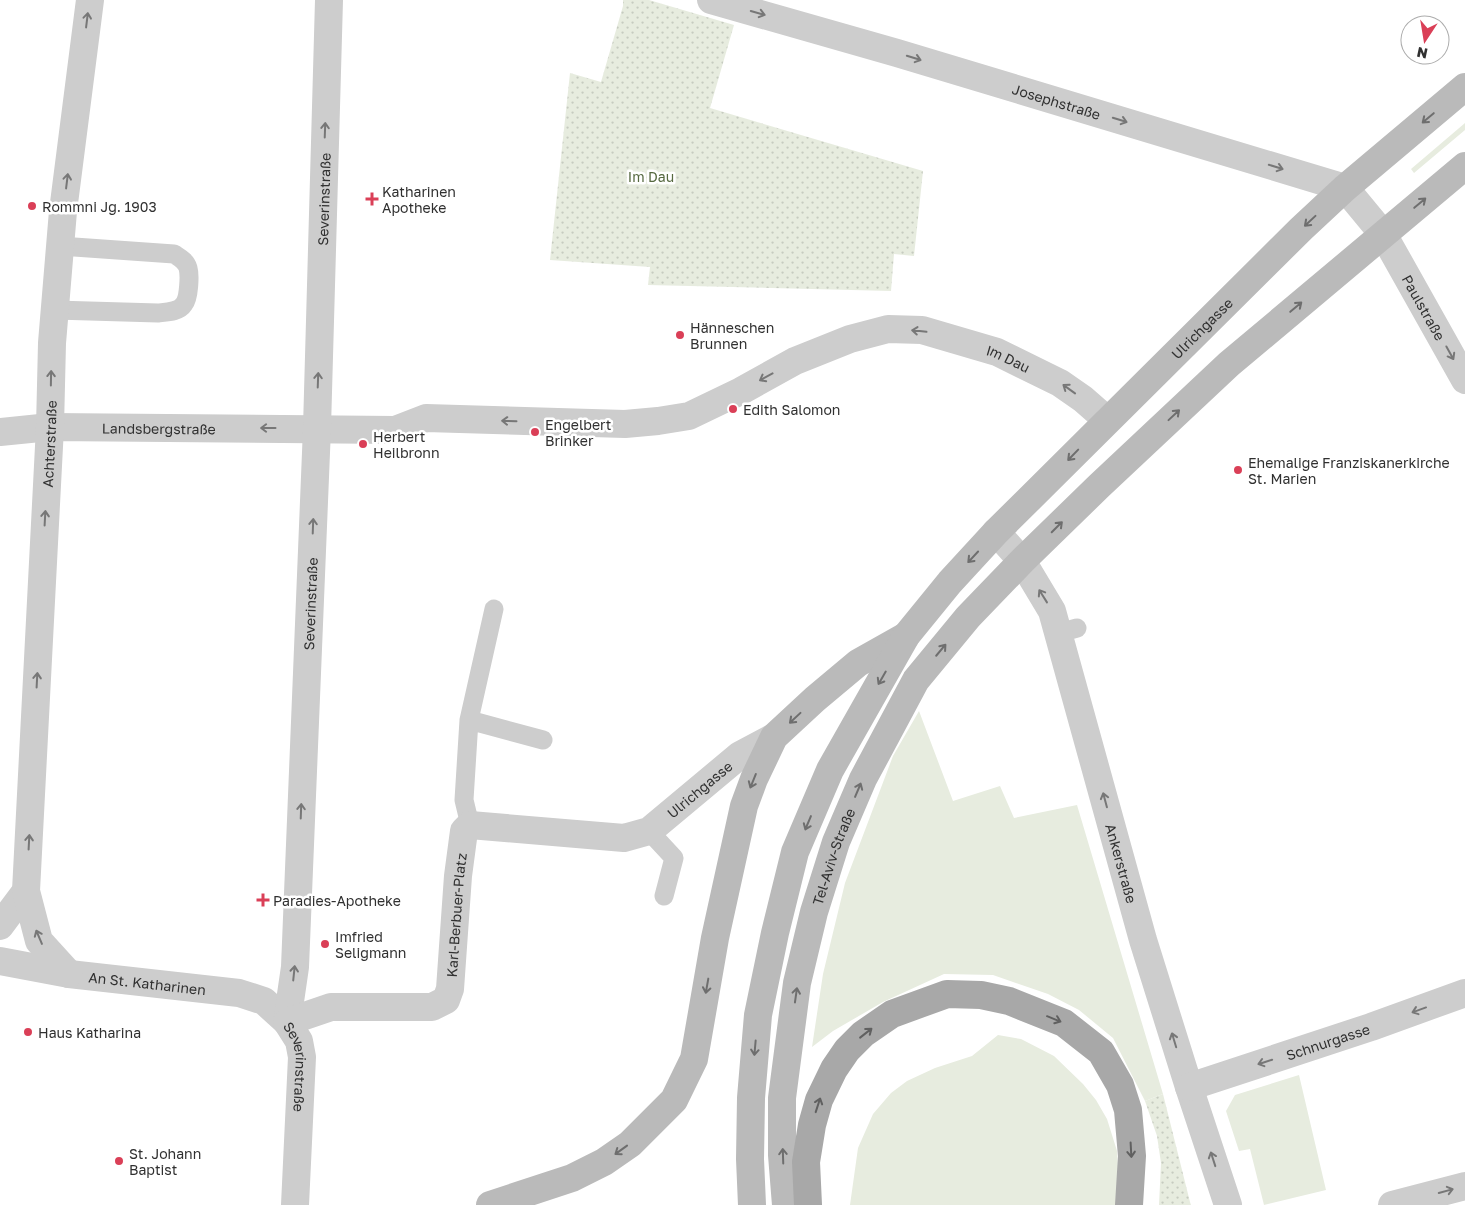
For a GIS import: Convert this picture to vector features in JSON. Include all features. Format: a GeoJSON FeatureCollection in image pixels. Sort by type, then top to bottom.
{"type":"FeatureCollection","features":[{"type":"Feature","properties":{"kind":"main road","name":"Ulrichgasse"},"geometry":{"type":"LineString","coordinates":[[906,636],[950,582],[996,532],[1301,229],[1345,188],[1465,87]]}},
{"type":"Feature","properties":{"kind":"main road"},"geometry":{"type":"LineString","coordinates":[[1022,562],[1099,486],[1229,364],[1465,166]]}},
{"type":"Feature","properties":{"kind":"main road","name":"Tel-Aviv-Straße"},"geometry":{"type":"LineString","coordinates":[[786,1205],[782,1155],[782,1098],[792,1018],[797,982],[814,912],[836,842],[863,779],[916,680],[968,617],[1022,562]]}},
{"type":"Feature","properties":{"kind":"main road"},"geometry":{"type":"LineString","coordinates":[[490,1205],[572,1178],[604,1162],[630,1144],[674,1100],[694,1059],[715,938],[744,806],[754,779],[774,737],[858,662],[906,636]]}},
{"type":"Feature","properties":{"kind":"main road"},"geometry":{"type":"LineString","coordinates":[[752,1205],[750,1159],[751,1098],[758,1015],[775,933],[795,852],[830,770],[906,636]]}},
{"type":"Feature","properties":{"kind":"main road"},"geometry":{"type":"LineString","coordinates":[[808,1205],[806,1162],[812,1125],[819,1100],[834,1069],[847,1050],[863,1034],[892,1014],[947,994],[981,995],[1009,1001],[1064,1023],[1101,1052],[1120,1085],[1128,1110],[1132,1156],[1129,1205]]}},
{"type":"Feature","properties":{"kind":"street","name":"Achterstraße"},"geometry":{"type":"LineString","coordinates":[[68,974],[39,940],[26,891],[50,427],[52,343],[60,246],[90,0]]}},
{"type":"Feature","properties":{"kind":"street","name":"Severinstraße"},"geometry":{"type":"LineString","coordinates":[[295,1205],[302,1057],[299,1041],[287,1022],[295,966],[317,428],[329,0]]}},
{"type":"Feature","properties":{"kind":"street","name":"Josephstraße"},"geometry":{"type":"LineString","coordinates":[[711,0],[887,50],[1345,188]]}},
{"type":"Feature","properties":{"kind":"street"},"geometry":{"type":"LineString","coordinates":[[1345,188],[1383,234]]}},
{"type":"Feature","properties":{"kind":"street","name":"Paulstraße"},"geometry":{"type":"LineString","coordinates":[[1383,234],[1465,380]]}},
{"type":"Feature","properties":{"kind":"street","name":"Im Dau"},"geometry":{"type":"LineString","coordinates":[[317,428],[394,430],[426,418],[625,424],[689,416],[742,391],[795,361],[850,338],[888,329],[922,330],[997,352],[1060,383],[1083,399],[1107,420]]}},
{"type":"Feature","properties":{"kind":"street","name":"Landsbergstraße"},"geometry":{"type":"LineString","coordinates":[[0,432],[50,427],[317,428]]}},
{"type":"Feature","properties":{"kind":"street","name":"Ankerstraße"},"geometry":{"type":"LineString","coordinates":[[996,532],[1022,562],[1052,611],[1068,630],[1143,940],[1228,1205]]}},
{"type":"Feature","properties":{"kind":"street","name":"Ulrichgasse"},"geometry":{"type":"LineString","coordinates":[[637,835],[690,797],[740,755],[774,737]]}},
{"type":"Feature","properties":{"kind":"street"},"geometry":{"type":"LineString","coordinates":[[470,825],[637,835]]}},
{"type":"Feature","properties":{"kind":"street","name":"Karl-Berbuer-Platz"},"geometry":{"type":"LineString","coordinates":[[287,1022],[331,1007],[432,1007],[446,1000],[450,988],[458,876],[464,831],[470,825]]}},
{"type":"Feature","properties":{"kind":"street"},"geometry":{"type":"LineString","coordinates":[[0,926],[26,891]]}},
{"type":"Feature","properties":{"kind":"street","name":"An St. Katharinen"},"geometry":{"type":"LineString","coordinates":[[0,961],[68,974],[239,993],[264,1001],[287,1022]]}},
{"type":"Feature","properties":{"kind":"street","name":"Schnurgasse"},"geometry":{"type":"LineString","coordinates":[[1189,1087],[1371,1027],[1465,993]]}},
{"type":"Feature","properties":{"kind":"street"},"geometry":{"type":"LineString","coordinates":[[1406,1203],[1465,1186]]}},
{"type":"Feature","properties":{"kind":"lane"},"geometry":{"type":"LineString","coordinates":[[55,310],[158,313],[174,311],[184,306],[188,296],[188,269],[183,260],[174,254],[60,246]]}},
{"type":"Feature","properties":{"kind":"lane"},"geometry":{"type":"LineString","coordinates":[[470,825],[464,800],[470,720],[494,609]]}},
{"type":"Feature","properties":{"kind":"lane"},"geometry":{"type":"LineString","coordinates":[[470,720],[543,740]]}},
{"type":"Feature","properties":{"kind":"lane"},"geometry":{"type":"LineString","coordinates":[[637,835],[674,858],[664,896]]}},
{"type":"Feature","properties":{"kind":"green space","name":"Im Dau"},"geometry":{"type":"Polygon","coordinates":[[[623,0],[649,0],[734,25],[710,108],[923,171],[914,256],[894,254],[891,291],[648,285],[650,267],[550,260],[570,73],[601,82],[623,6],[623,0]]]}},
{"type":"Feature","properties":{"kind":"green space"},"geometry":{"type":"Polygon","coordinates":[[[1465,123],[1465,130],[1414,173],[1411,169],[1465,123]]]}},
{"type":"Feature","properties":{"kind":"green space"},"geometry":{"type":"Polygon","coordinates":[[[919,711],[953,801],[1000,786],[1014,818],[1077,805],[1163,1094],[1145,1101],[1113,1038],[1079,1010],[1048,994],[993,975],[944,974],[883,1002],[833,1031],[812,1047],[823,974],[845,883],[893,756],[919,711]]]}},
{"type":"Feature","properties":{"kind":"green space"},"geometry":{"type":"Polygon","coordinates":[[[998,1035],[1021,1039],[1054,1056],[1083,1084],[1096,1100],[1107,1119],[1117,1151],[1120,1200],[1117,1205],[850,1205],[858,1148],[873,1114],[891,1093],[907,1081],[935,1068],[972,1056],[998,1035]]]}},
{"type":"Feature","properties":{"kind":"green space"},"geometry":{"type":"Polygon","coordinates":[[[1299,1075],[1326,1190],[1264,1205],[1250,1149],[1239,1151],[1226,1111],[1235,1095],[1299,1075]]]}},
{"type":"Feature","properties":{"kind":"green space"},"geometry":{"type":"Polygon","coordinates":[[[1163,1094],[1191,1205],[1159,1205],[1161,1163],[1157,1136],[1145,1101],[1163,1094]]]}},
{"type":"Feature","properties":{"kind":"place","name":"Katharinen Apotheke"},"geometry":{"type":"Point","coordinates":[372,199]}},
{"type":"Feature","properties":{"kind":"place","name":"Rommni Jg. 1903"},"geometry":{"type":"Point","coordinates":[32,206]}},
{"type":"Feature","properties":{"kind":"place","name":"Hänneschen Brunnen"},"geometry":{"type":"Point","coordinates":[680,335]}},
{"type":"Feature","properties":{"kind":"place","name":"Edith Salomon"},"geometry":{"type":"Point","coordinates":[733,409]}},
{"type":"Feature","properties":{"kind":"place","name":"Engelbert Brinker"},"geometry":{"type":"Point","coordinates":[535,432]}},
{"type":"Feature","properties":{"kind":"place","name":"Herbert Heilbronn"},"geometry":{"type":"Point","coordinates":[363,444]}},
{"type":"Feature","properties":{"kind":"place","name":"Ehemalige Franziskanerkirche St. Marien"},"geometry":{"type":"Point","coordinates":[1238,470]}},
{"type":"Feature","properties":{"kind":"place","name":"Paradies-Apotheke"},"geometry":{"type":"Point","coordinates":[263,900]}},
{"type":"Feature","properties":{"kind":"place","name":"Imfried Seligmann"},"geometry":{"type":"Point","coordinates":[325,944]}},
{"type":"Feature","properties":{"kind":"place","name":"Haus Katharina"},"geometry":{"type":"Point","coordinates":[28,1032]}},
{"type":"Feature","properties":{"kind":"place","name":"St. Johann Baptist"},"geometry":{"type":"Point","coordinates":[119,1161]}}]}
